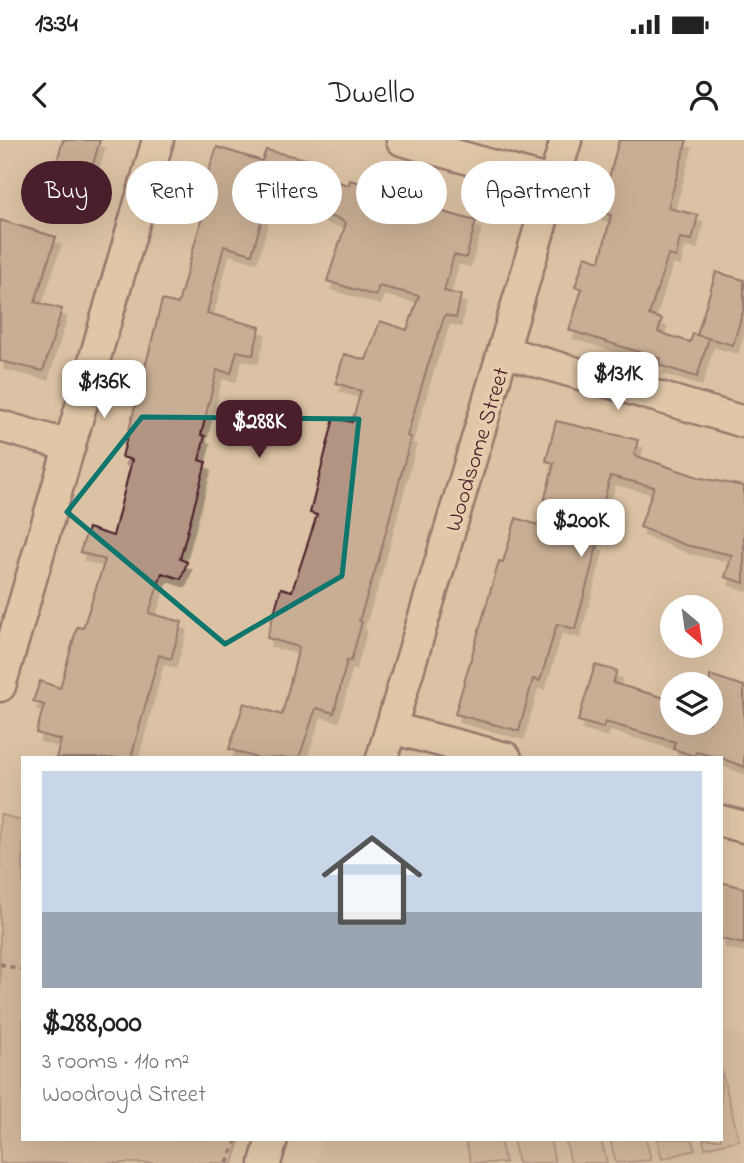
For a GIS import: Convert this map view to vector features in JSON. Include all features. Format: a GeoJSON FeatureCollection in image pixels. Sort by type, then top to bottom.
{"type":"FeatureCollection","features":[{"type":"Feature","properties":{"kind":"street"},"geometry":{"type":"LineString","coordinates":[[0,686],[158,140]]}},
{"type":"Feature","properties":{"kind":"street"},"geometry":{"type":"LineString","coordinates":[[402,140],[476,161]]}},
{"type":"Feature","properties":{"kind":"street","name":"Woodsome Street"},"geometry":{"type":"LineString","coordinates":[[560,161],[566,140]]}},
{"type":"Feature","properties":{"kind":"street","name":"Woodsome Street"},"geometry":{"type":"LineString","coordinates":[[383,756],[542,224]]}},
{"type":"Feature","properties":{"kind":"street"},"geometry":{"type":"LineString","coordinates":[[505,352],[744,422]]}},
{"type":"Feature","properties":{"kind":"street"},"geometry":{"type":"LineString","coordinates":[[0,426],[70,446]]}},
{"type":"Feature","properties":{"kind":"street"},"geometry":{"type":"LineString","coordinates":[[391,728],[498,756]]}},
{"type":"Feature","properties":{"kind":"street"},"geometry":{"type":"LineString","coordinates":[[723,822],[744,827]]}},
{"type":"Feature","properties":{"kind":"street"},"geometry":{"type":"LineString","coordinates":[[265,1163],[271,1141]]}},
{"type":"Feature","properties":{"kind":"path"},"geometry":{"type":"LineString","coordinates":[[0,964],[21,969]]}},
{"type":"Feature","properties":{"kind":"path"},"geometry":{"type":"LineString","coordinates":[[227,1163],[236,1141]]}},
{"type":"Feature","properties":{"kind":"highlighted area"},"geometry":{"type":"Polygon","coordinates":[[[142,417],[359,419],[342,576],[225,644],[67,512],[142,417]]]}},
{"type":"Feature","properties":{"kind":"shaded area"},"geometry":{"type":"Polygon","coordinates":[[[0,814],[21,820],[21,1141],[239,1141],[233,1163],[0,1163],[0,814]]]}},
{"type":"Feature","properties":{"kind":"shaded area"},"geometry":{"type":"Polygon","coordinates":[[[723,1031],[744,1036],[744,1163],[316,1163],[322,1141],[723,1141],[723,1031]]]}},
{"type":"Feature","properties":{"kind":"shaded area"},"geometry":{"type":"Polygon","coordinates":[[[723,1076],[739,1140],[705,1148],[703,1141],[723,1141],[723,1076]]]}},
{"type":"Feature","properties":{"kind":"shaded area"},"geometry":{"type":"Polygon","coordinates":[[[466,1141],[500,1141],[505,1163],[471,1163],[466,1141]]]}},
{"type":"Feature","properties":{"kind":"shaded area"},"geometry":{"type":"Polygon","coordinates":[[[513,1141],[550,1141],[555,1163],[518,1163],[513,1141]]]}},
{"type":"Feature","properties":{"kind":"shaded area"},"geometry":{"type":"Polygon","coordinates":[[[566,1141],[602,1141],[607,1163],[571,1163],[566,1141]]]}},
{"type":"Feature","properties":{"kind":"shaded area"},"geometry":{"type":"Polygon","coordinates":[[[610,1141],[646,1141],[651,1160],[616,1163],[610,1141]]]}},
{"type":"Feature","properties":{"kind":"shaded area"},"geometry":{"type":"Polygon","coordinates":[[[658,1141],[693,1141],[695,1150],[662,1159],[658,1141]]]}},
{"type":"Feature","properties":{"kind":"building"},"geometry":{"type":"Polygon","coordinates":[[[63,140],[100,140],[94,161],[57,161],[63,140]]]}},
{"type":"Feature","properties":{"kind":"building"},"geometry":{"type":"Polygon","coordinates":[[[619,140],[687,140],[668,208],[698,215],[692,240],[680,238],[676,257],[668,255],[649,315],[662,319],[658,332],[690,342],[693,334],[709,338],[697,377],[659,365],[661,359],[569,330],[582,289],[575,287],[585,256],[600,261],[609,224],[615,224],[613,161],[619,140]]]}},
{"type":"Feature","properties":{"kind":"building"},"geometry":{"type":"Polygon","coordinates":[[[217,147],[262,161],[232,161],[232,224],[260,224],[252,254],[224,246],[207,313],[260,327],[253,355],[237,351],[231,373],[217,370],[201,435],[205,436],[199,460],[206,462],[180,559],[187,562],[181,579],[162,573],[149,613],[182,622],[171,659],[159,655],[132,756],[57,756],[61,740],[36,733],[44,705],[33,701],[40,681],[60,688],[77,627],[83,628],[105,560],[80,552],[88,528],[113,536],[132,460],[122,457],[162,300],[178,304],[200,224],[218,224],[218,161],[212,161],[217,147]]]}},
{"type":"Feature","properties":{"kind":"building"},"geometry":{"type":"Polygon","coordinates":[[[266,150],[305,161],[262,161],[266,150]]]}},
{"type":"Feature","properties":{"kind":"building"},"geometry":{"type":"Polygon","coordinates":[[[350,180],[356,182],[356,224],[447,224],[447,213],[461,217],[461,224],[475,224],[466,258],[454,255],[444,291],[461,295],[456,318],[445,315],[426,371],[407,436],[411,437],[379,558],[359,621],[362,622],[351,661],[347,660],[334,713],[316,708],[300,756],[250,756],[229,749],[244,703],[282,715],[299,647],[267,638],[281,588],[292,591],[317,515],[310,513],[334,418],[352,422],[361,391],[336,383],[344,354],[366,360],[380,321],[407,330],[419,296],[379,286],[376,296],[327,281],[346,223],[342,221],[342,183],[349,185],[350,180]]]}},
{"type":"Feature","properties":{"kind":"building"},"geometry":{"type":"Polygon","coordinates":[[[0,220],[56,237],[35,302],[62,309],[43,371],[0,361],[0,220]]]}},
{"type":"Feature","properties":{"kind":"building"},"geometry":{"type":"Polygon","coordinates":[[[716,272],[744,280],[744,308],[733,345],[697,335],[716,272]]]}},
{"type":"Feature","properties":{"kind":"building"},"geometry":{"type":"Polygon","coordinates":[[[556,421],[638,440],[634,455],[701,478],[744,486],[744,583],[725,577],[732,555],[685,545],[640,527],[654,487],[610,476],[594,542],[598,543],[575,629],[557,624],[540,681],[533,679],[519,731],[455,714],[499,561],[503,562],[516,518],[538,525],[554,463],[546,461],[556,421]]]}},
{"type":"Feature","properties":{"kind":"building"},"geometry":{"type":"Polygon","coordinates":[[[595,665],[617,671],[613,683],[660,697],[660,735],[723,735],[723,679],[744,686],[744,767],[723,759],[723,756],[696,752],[695,756],[673,749],[675,742],[605,722],[603,728],[578,721],[595,665]]]}},
{"type":"Feature","properties":{"kind":"building"},"geometry":{"type":"Polygon","coordinates":[[[723,883],[744,888],[744,944],[723,939],[723,883]]]}}]}
